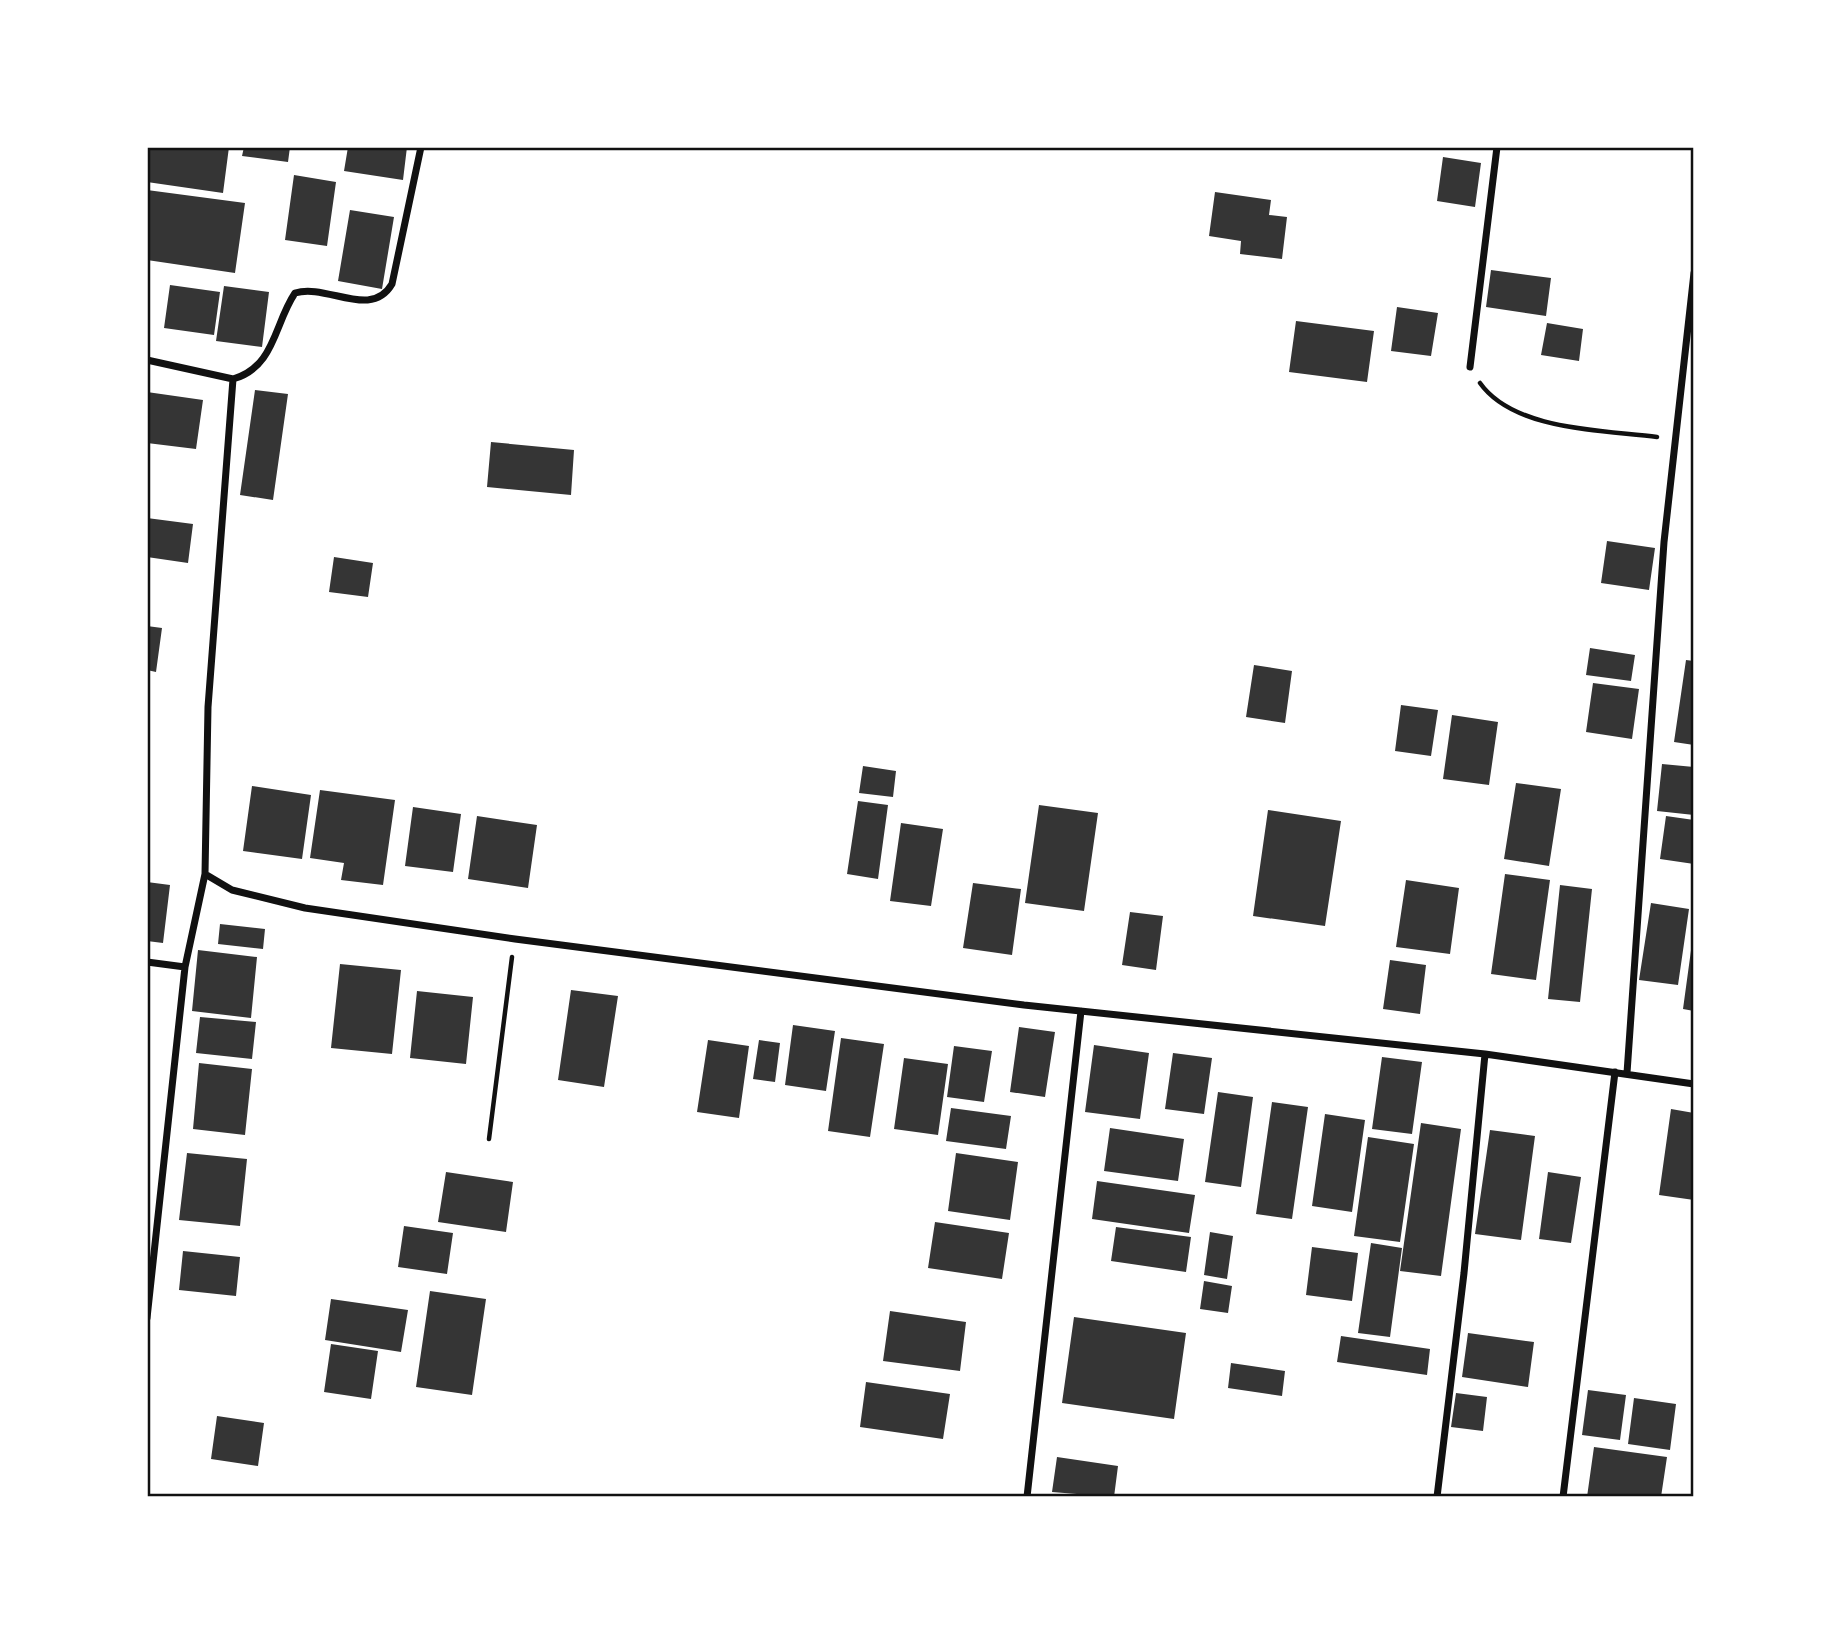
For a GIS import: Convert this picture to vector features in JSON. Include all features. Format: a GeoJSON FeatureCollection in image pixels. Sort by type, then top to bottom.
{"type":"FeatureCollection","features":[{"type":"Feature","properties":{"kind":"street"},"geometry":{"type":"LineString","coordinates":[[147,360],[233,379],[247,375],[263,361],[295,293],[305,290],[368,302],[381,298],[392,284],[421,147]]}},
{"type":"Feature","properties":{"kind":"street"},"geometry":{"type":"LineString","coordinates":[[1469,367],[1497,147]]}},
{"type":"Feature","properties":{"kind":"street"},"geometry":{"type":"LineString","coordinates":[[1627,1073],[1663,553],[1694,273]]}},
{"type":"Feature","properties":{"kind":"street"},"geometry":{"type":"LineString","coordinates":[[147,1318],[185,967],[205,874],[208,707],[233,379]]}},
{"type":"Feature","properties":{"kind":"street"},"geometry":{"type":"LineString","coordinates":[[205,874],[232,890],[305,908],[514,939],[1081,1011],[1485,1054],[1694,1084]]}},
{"type":"Feature","properties":{"kind":"street"},"geometry":{"type":"LineString","coordinates":[[147,962],[185,967]]}},
{"type":"Feature","properties":{"kind":"street"},"geometry":{"type":"LineString","coordinates":[[1027,1497],[1081,1011]]}},
{"type":"Feature","properties":{"kind":"street"},"geometry":{"type":"LineString","coordinates":[[1437,1497],[1464,1273],[1485,1054]]}},
{"type":"Feature","properties":{"kind":"street"},"geometry":{"type":"LineString","coordinates":[[1563,1497],[1615,1072]]}},
{"type":"Feature","properties":{"kind":"path"},"geometry":{"type":"LineString","coordinates":[[1469,367],[1493,399],[1532,417],[1560,425],[1675,439]]}},
{"type":"Feature","properties":{"kind":"path"},"geometry":{"type":"LineString","coordinates":[[489,1139],[514,939]]}},
{"type":"Feature","properties":{"kind":"building"},"geometry":{"type":"Polygon","coordinates":[[[147,147],[229,147],[223,193],[147,182],[147,147]]]}},
{"type":"Feature","properties":{"kind":"building"},"geometry":{"type":"Polygon","coordinates":[[[244,147],[290,147],[288,162],[242,156],[244,147]]]}},
{"type":"Feature","properties":{"kind":"building"},"geometry":{"type":"Polygon","coordinates":[[[348,147],[407,147],[403,180],[344,171],[348,147]]]}},
{"type":"Feature","properties":{"kind":"building"},"geometry":{"type":"Polygon","coordinates":[[[1443,157],[1481,163],[1475,207],[1437,201],[1443,157]]]}},
{"type":"Feature","properties":{"kind":"building"},"geometry":{"type":"Polygon","coordinates":[[[294,175],[336,182],[327,246],[285,240],[294,175]]]}},
{"type":"Feature","properties":{"kind":"building"},"geometry":{"type":"Polygon","coordinates":[[[147,190],[245,203],[235,273],[147,260],[147,190]]]}},
{"type":"Feature","properties":{"kind":"building"},"geometry":{"type":"Polygon","coordinates":[[[1215,192],[1271,200],[1269,215],[1287,217],[1282,259],[1240,254],[1241,241],[1209,236],[1215,192]]]}},
{"type":"Feature","properties":{"kind":"building"},"geometry":{"type":"Polygon","coordinates":[[[350,210],[394,217],[382,289],[338,281],[350,210]]]}},
{"type":"Feature","properties":{"kind":"building"},"geometry":{"type":"Polygon","coordinates":[[[1491,270],[1551,278],[1546,316],[1486,307],[1491,270]]]}},
{"type":"Feature","properties":{"kind":"building"},"geometry":{"type":"Polygon","coordinates":[[[170,285],[220,292],[214,335],[164,328],[170,285]]]}},
{"type":"Feature","properties":{"kind":"building"},"geometry":{"type":"Polygon","coordinates":[[[224,286],[269,292],[262,347],[216,341],[224,286]]]}},
{"type":"Feature","properties":{"kind":"building"},"geometry":{"type":"Polygon","coordinates":[[[1397,307],[1438,313],[1431,356],[1391,351],[1397,307]]]}},
{"type":"Feature","properties":{"kind":"building"},"geometry":{"type":"Polygon","coordinates":[[[1296,321],[1374,331],[1367,382],[1289,372],[1296,321]]]}},
{"type":"Feature","properties":{"kind":"building"},"geometry":{"type":"Polygon","coordinates":[[[1547,323],[1583,329],[1579,361],[1541,355],[1547,323]]]}},
{"type":"Feature","properties":{"kind":"building"},"geometry":{"type":"Polygon","coordinates":[[[255,390],[288,394],[273,500],[240,495],[255,390]]]}},
{"type":"Feature","properties":{"kind":"building"},"geometry":{"type":"Polygon","coordinates":[[[147,392],[203,400],[196,449],[147,443],[147,392]]]}},
{"type":"Feature","properties":{"kind":"building"},"geometry":{"type":"Polygon","coordinates":[[[491,442],[574,450],[571,495],[487,487],[491,442]]]}},
{"type":"Feature","properties":{"kind":"building"},"geometry":{"type":"Polygon","coordinates":[[[147,518],[193,524],[188,563],[147,557],[147,518]]]}},
{"type":"Feature","properties":{"kind":"building"},"geometry":{"type":"Polygon","coordinates":[[[1607,541],[1655,548],[1649,590],[1601,583],[1607,541]]]}},
{"type":"Feature","properties":{"kind":"building"},"geometry":{"type":"Polygon","coordinates":[[[334,557],[373,563],[368,597],[329,592],[334,557]]]}},
{"type":"Feature","properties":{"kind":"building"},"geometry":{"type":"Polygon","coordinates":[[[147,626],[162,628],[156,672],[147,670],[147,626]]]}},
{"type":"Feature","properties":{"kind":"building"},"geometry":{"type":"Polygon","coordinates":[[[1590,648],[1635,655],[1631,681],[1586,675],[1590,648]]]}},
{"type":"Feature","properties":{"kind":"building"},"geometry":{"type":"Polygon","coordinates":[[[1686,660],[1694,661],[1694,745],[1674,742],[1686,660]]]}},
{"type":"Feature","properties":{"kind":"building"},"geometry":{"type":"Polygon","coordinates":[[[1254,665],[1292,671],[1285,723],[1246,717],[1254,665]]]}},
{"type":"Feature","properties":{"kind":"building"},"geometry":{"type":"Polygon","coordinates":[[[1593,683],[1639,689],[1632,739],[1586,732],[1593,683]]]}},
{"type":"Feature","properties":{"kind":"building"},"geometry":{"type":"Polygon","coordinates":[[[1401,705],[1438,710],[1431,756],[1395,751],[1401,705]]]}},
{"type":"Feature","properties":{"kind":"building"},"geometry":{"type":"Polygon","coordinates":[[[1452,715],[1498,722],[1489,785],[1443,779],[1452,715]]]}},
{"type":"Feature","properties":{"kind":"building"},"geometry":{"type":"Polygon","coordinates":[[[1662,764],[1694,767],[1694,815],[1657,811],[1662,764]]]}},
{"type":"Feature","properties":{"kind":"building"},"geometry":{"type":"Polygon","coordinates":[[[863,766],[896,771],[893,797],[859,793],[863,766]]]}},
{"type":"Feature","properties":{"kind":"building"},"geometry":{"type":"Polygon","coordinates":[[[1516,783],[1561,789],[1549,866],[1504,859],[1516,783]]]}},
{"type":"Feature","properties":{"kind":"building"},"geometry":{"type":"Polygon","coordinates":[[[252,786],[311,795],[302,859],[243,851],[252,786]]]}},
{"type":"Feature","properties":{"kind":"building"},"geometry":{"type":"Polygon","coordinates":[[[320,790],[395,800],[383,885],[341,880],[344,863],[310,858],[320,790]]]}},
{"type":"Feature","properties":{"kind":"building"},"geometry":{"type":"Polygon","coordinates":[[[858,801],[888,805],[878,879],[847,874],[858,801]]]}},
{"type":"Feature","properties":{"kind":"building"},"geometry":{"type":"Polygon","coordinates":[[[1039,805],[1098,813],[1084,911],[1025,903],[1039,805]]]}},
{"type":"Feature","properties":{"kind":"building"},"geometry":{"type":"Polygon","coordinates":[[[413,807],[461,814],[453,872],[405,866],[413,807]]]}},
{"type":"Feature","properties":{"kind":"building"},"geometry":{"type":"Polygon","coordinates":[[[1268,810],[1341,821],[1325,926],[1253,916],[1268,810]]]}},
{"type":"Feature","properties":{"kind":"building"},"geometry":{"type":"Polygon","coordinates":[[[477,816],[537,825],[528,888],[468,879],[477,816]]]}},
{"type":"Feature","properties":{"kind":"building"},"geometry":{"type":"Polygon","coordinates":[[[1666,816],[1694,820],[1694,864],[1660,859],[1666,816]]]}},
{"type":"Feature","properties":{"kind":"building"},"geometry":{"type":"Polygon","coordinates":[[[901,823],[943,829],[931,906],[890,901],[901,823]]]}},
{"type":"Feature","properties":{"kind":"building"},"geometry":{"type":"Polygon","coordinates":[[[1505,874],[1550,880],[1536,980],[1491,974],[1505,874]]]}},
{"type":"Feature","properties":{"kind":"building"},"geometry":{"type":"Polygon","coordinates":[[[1406,880],[1459,888],[1450,954],[1396,947],[1406,880]]]}},
{"type":"Feature","properties":{"kind":"building"},"geometry":{"type":"Polygon","coordinates":[[[147,882],[170,885],[163,943],[147,941],[147,882]]]}},
{"type":"Feature","properties":{"kind":"building"},"geometry":{"type":"Polygon","coordinates":[[[973,883],[1021,889],[1012,955],[963,948],[973,883]]]}},
{"type":"Feature","properties":{"kind":"building"},"geometry":{"type":"Polygon","coordinates":[[[1560,885],[1592,889],[1580,1002],[1548,999],[1560,885]]]}},
{"type":"Feature","properties":{"kind":"building"},"geometry":{"type":"Polygon","coordinates":[[[1651,903],[1689,909],[1678,985],[1639,980],[1651,903]]]}},
{"type":"Feature","properties":{"kind":"building"},"geometry":{"type":"Polygon","coordinates":[[[1130,912],[1163,916],[1156,970],[1122,965],[1130,912]]]}},
{"type":"Feature","properties":{"kind":"building"},"geometry":{"type":"Polygon","coordinates":[[[220,924],[265,929],[263,949],[218,944],[220,924]]]}},
{"type":"Feature","properties":{"kind":"building"},"geometry":{"type":"Polygon","coordinates":[[[1694,943],[1694,1011],[1683,1009],[1694,943]]]}},
{"type":"Feature","properties":{"kind":"building"},"geometry":{"type":"Polygon","coordinates":[[[198,950],[257,957],[251,1018],[192,1011],[198,950]]]}},
{"type":"Feature","properties":{"kind":"building"},"geometry":{"type":"Polygon","coordinates":[[[1390,960],[1426,965],[1420,1014],[1383,1009],[1390,960]]]}},
{"type":"Feature","properties":{"kind":"building"},"geometry":{"type":"Polygon","coordinates":[[[340,964],[401,970],[392,1054],[331,1048],[340,964]]]}},
{"type":"Feature","properties":{"kind":"building"},"geometry":{"type":"Polygon","coordinates":[[[571,990],[618,996],[604,1087],[558,1080],[571,990]]]}},
{"type":"Feature","properties":{"kind":"building"},"geometry":{"type":"Polygon","coordinates":[[[417,991],[473,997],[466,1064],[410,1058],[417,991]]]}},
{"type":"Feature","properties":{"kind":"building"},"geometry":{"type":"Polygon","coordinates":[[[200,1017],[256,1022],[252,1059],[196,1053],[200,1017]]]}},
{"type":"Feature","properties":{"kind":"building"},"geometry":{"type":"Polygon","coordinates":[[[793,1025],[835,1031],[826,1091],[785,1085],[793,1025]]]}},
{"type":"Feature","properties":{"kind":"building"},"geometry":{"type":"Polygon","coordinates":[[[1019,1027],[1055,1032],[1045,1097],[1010,1092],[1019,1027]]]}},
{"type":"Feature","properties":{"kind":"building"},"geometry":{"type":"Polygon","coordinates":[[[841,1038],[884,1044],[870,1137],[828,1131],[841,1038]]]}},
{"type":"Feature","properties":{"kind":"building"},"geometry":{"type":"Polygon","coordinates":[[[708,1040],[749,1046],[739,1118],[697,1112],[708,1040]]]}},
{"type":"Feature","properties":{"kind":"building"},"geometry":{"type":"Polygon","coordinates":[[[759,1040],[780,1043],[775,1082],[753,1079],[759,1040]]]}},
{"type":"Feature","properties":{"kind":"building"},"geometry":{"type":"Polygon","coordinates":[[[1094,1045],[1149,1053],[1140,1119],[1085,1112],[1094,1045]]]}},
{"type":"Feature","properties":{"kind":"building"},"geometry":{"type":"Polygon","coordinates":[[[954,1046],[992,1051],[984,1102],[947,1097],[954,1046]]]}},
{"type":"Feature","properties":{"kind":"building"},"geometry":{"type":"Polygon","coordinates":[[[1173,1053],[1212,1058],[1204,1114],[1165,1109],[1173,1053]]]}},
{"type":"Feature","properties":{"kind":"building"},"geometry":{"type":"Polygon","coordinates":[[[1382,1057],[1422,1062],[1412,1134],[1372,1129],[1382,1057]]]}},
{"type":"Feature","properties":{"kind":"building"},"geometry":{"type":"Polygon","coordinates":[[[904,1058],[948,1064],[938,1135],[894,1129],[904,1058]]]}},
{"type":"Feature","properties":{"kind":"building"},"geometry":{"type":"Polygon","coordinates":[[[199,1063],[252,1069],[245,1135],[193,1129],[199,1063]]]}},
{"type":"Feature","properties":{"kind":"building"},"geometry":{"type":"Polygon","coordinates":[[[1218,1092],[1253,1097],[1241,1187],[1205,1182],[1218,1092]]]}},
{"type":"Feature","properties":{"kind":"building"},"geometry":{"type":"Polygon","coordinates":[[[1272,1102],[1308,1107],[1292,1219],[1256,1214],[1272,1102]]]}},
{"type":"Feature","properties":{"kind":"building"},"geometry":{"type":"Polygon","coordinates":[[[951,1108],[1011,1116],[1006,1149],[946,1141],[951,1108]]]}},
{"type":"Feature","properties":{"kind":"building"},"geometry":{"type":"Polygon","coordinates":[[[1671,1109],[1694,1113],[1694,1200],[1659,1195],[1671,1109]]]}},
{"type":"Feature","properties":{"kind":"building"},"geometry":{"type":"Polygon","coordinates":[[[1325,1114],[1365,1120],[1352,1212],[1312,1206],[1325,1114]]]}},
{"type":"Feature","properties":{"kind":"building"},"geometry":{"type":"Polygon","coordinates":[[[1421,1123],[1461,1129],[1441,1276],[1400,1271],[1421,1123]]]}},
{"type":"Feature","properties":{"kind":"building"},"geometry":{"type":"Polygon","coordinates":[[[1110,1128],[1184,1139],[1178,1181],[1104,1171],[1110,1128]]]}},
{"type":"Feature","properties":{"kind":"building"},"geometry":{"type":"Polygon","coordinates":[[[1490,1130],[1535,1136],[1521,1240],[1475,1234],[1490,1130]]]}},
{"type":"Feature","properties":{"kind":"building"},"geometry":{"type":"Polygon","coordinates":[[[1368,1137],[1414,1144],[1400,1242],[1354,1236],[1368,1137]]]}},
{"type":"Feature","properties":{"kind":"building"},"geometry":{"type":"Polygon","coordinates":[[[187,1153],[247,1159],[240,1226],[179,1220],[187,1153]]]}},
{"type":"Feature","properties":{"kind":"building"},"geometry":{"type":"Polygon","coordinates":[[[956,1153],[1018,1162],[1010,1220],[948,1211],[956,1153]]]}},
{"type":"Feature","properties":{"kind":"building"},"geometry":{"type":"Polygon","coordinates":[[[446,1172],[513,1182],[506,1232],[438,1222],[446,1172]]]}},
{"type":"Feature","properties":{"kind":"building"},"geometry":{"type":"Polygon","coordinates":[[[1548,1172],[1581,1177],[1571,1243],[1539,1239],[1548,1172]]]}},
{"type":"Feature","properties":{"kind":"building"},"geometry":{"type":"Polygon","coordinates":[[[1097,1181],[1195,1195],[1189,1233],[1092,1219],[1097,1181]]]}},
{"type":"Feature","properties":{"kind":"building"},"geometry":{"type":"Polygon","coordinates":[[[935,1222],[1009,1233],[1002,1279],[928,1268],[935,1222]]]}},
{"type":"Feature","properties":{"kind":"building"},"geometry":{"type":"Polygon","coordinates":[[[404,1226],[453,1233],[447,1274],[398,1267],[404,1226]]]}},
{"type":"Feature","properties":{"kind":"building"},"geometry":{"type":"Polygon","coordinates":[[[1116,1227],[1191,1237],[1186,1272],[1111,1261],[1116,1227]]]}},
{"type":"Feature","properties":{"kind":"building"},"geometry":{"type":"Polygon","coordinates":[[[1210,1232],[1233,1236],[1227,1279],[1204,1275],[1210,1232]]]}},
{"type":"Feature","properties":{"kind":"building"},"geometry":{"type":"Polygon","coordinates":[[[1371,1243],[1402,1248],[1390,1337],[1358,1333],[1371,1243]]]}},
{"type":"Feature","properties":{"kind":"building"},"geometry":{"type":"Polygon","coordinates":[[[1312,1247],[1358,1253],[1352,1301],[1306,1295],[1312,1247]]]}},
{"type":"Feature","properties":{"kind":"building"},"geometry":{"type":"Polygon","coordinates":[[[183,1251],[240,1257],[236,1296],[179,1290],[183,1251]]]}},
{"type":"Feature","properties":{"kind":"building"},"geometry":{"type":"Polygon","coordinates":[[[1204,1281],[1232,1286],[1228,1313],[1200,1309],[1204,1281]]]}},
{"type":"Feature","properties":{"kind":"building"},"geometry":{"type":"Polygon","coordinates":[[[430,1291],[486,1299],[472,1395],[416,1387],[430,1291]]]}},
{"type":"Feature","properties":{"kind":"building"},"geometry":{"type":"Polygon","coordinates":[[[331,1299],[408,1310],[401,1352],[325,1340],[331,1299]]]}},
{"type":"Feature","properties":{"kind":"building"},"geometry":{"type":"Polygon","coordinates":[[[890,1311],[966,1322],[960,1371],[883,1361],[890,1311]]]}},
{"type":"Feature","properties":{"kind":"building"},"geometry":{"type":"Polygon","coordinates":[[[1074,1317],[1186,1333],[1174,1419],[1062,1403],[1074,1317]]]}},
{"type":"Feature","properties":{"kind":"building"},"geometry":{"type":"Polygon","coordinates":[[[1468,1333],[1534,1342],[1528,1387],[1462,1377],[1468,1333]]]}},
{"type":"Feature","properties":{"kind":"building"},"geometry":{"type":"Polygon","coordinates":[[[1341,1336],[1430,1349],[1427,1375],[1337,1362],[1341,1336]]]}},
{"type":"Feature","properties":{"kind":"building"},"geometry":{"type":"Polygon","coordinates":[[[331,1344],[378,1351],[371,1399],[324,1392],[331,1344]]]}},
{"type":"Feature","properties":{"kind":"building"},"geometry":{"type":"Polygon","coordinates":[[[1231,1363],[1285,1371],[1282,1396],[1228,1388],[1231,1363]]]}},
{"type":"Feature","properties":{"kind":"building"},"geometry":{"type":"Polygon","coordinates":[[[866,1382],[950,1394],[943,1439],[860,1427],[866,1382]]]}},
{"type":"Feature","properties":{"kind":"building"},"geometry":{"type":"Polygon","coordinates":[[[1588,1390],[1626,1395],[1620,1440],[1582,1435],[1588,1390]]]}},
{"type":"Feature","properties":{"kind":"building"},"geometry":{"type":"Polygon","coordinates":[[[1456,1393],[1487,1397],[1483,1431],[1451,1427],[1456,1393]]]}},
{"type":"Feature","properties":{"kind":"building"},"geometry":{"type":"Polygon","coordinates":[[[1634,1398],[1676,1404],[1670,1450],[1628,1444],[1634,1398]]]}},
{"type":"Feature","properties":{"kind":"building"},"geometry":{"type":"Polygon","coordinates":[[[217,1416],[264,1423],[258,1466],[211,1459],[217,1416]]]}},
{"type":"Feature","properties":{"kind":"building"},"geometry":{"type":"Polygon","coordinates":[[[1594,1447],[1667,1457],[1661,1497],[1587,1497],[1594,1447]]]}},
{"type":"Feature","properties":{"kind":"building"},"geometry":{"type":"Polygon","coordinates":[[[1057,1457],[1118,1466],[1114,1497],[1052,1492],[1057,1457]]]}}]}
